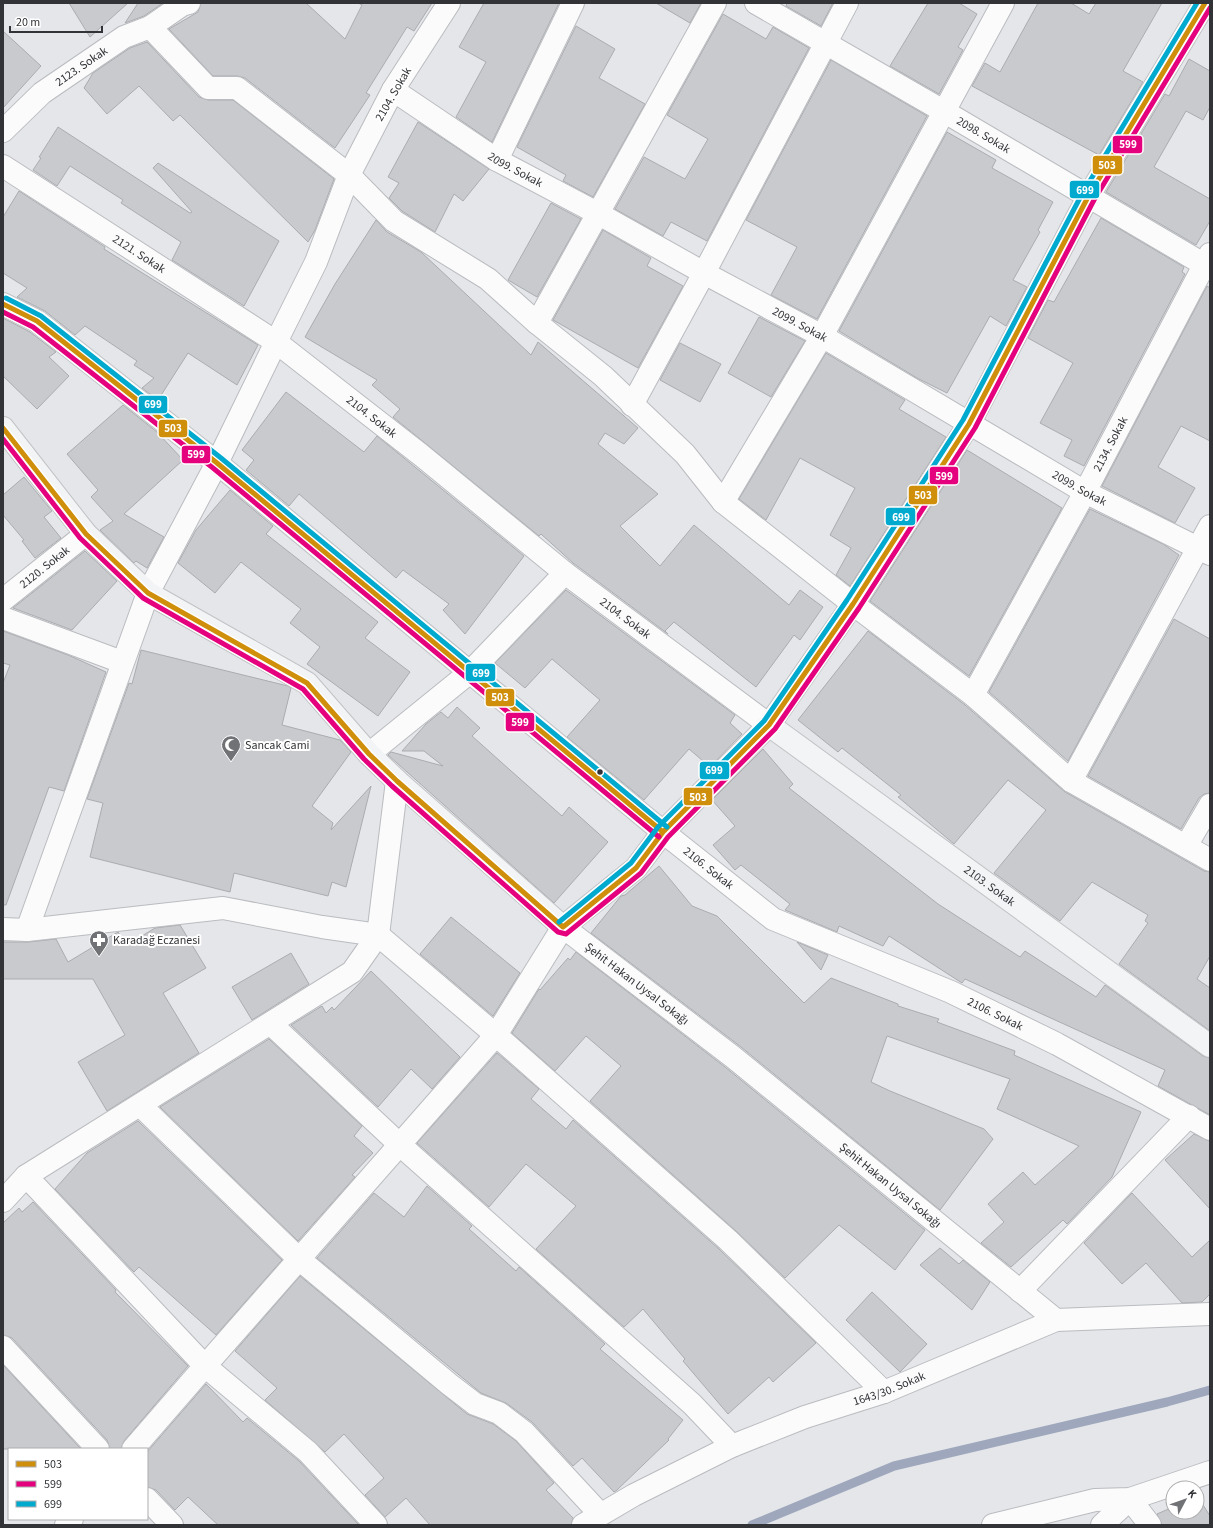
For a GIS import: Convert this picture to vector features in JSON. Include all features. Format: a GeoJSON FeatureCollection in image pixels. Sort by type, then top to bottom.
{"type":"FeatureCollection","features":[{"type":"Feature","properties":{"kind":"main road"},"geometry":{"type":"LineString","coordinates":[[563,927],[636,868],[663,832],[769,725],[853,604],[969,424],[1088,197],[1205,3]]}},
{"type":"Feature","properties":{"kind":"main road","name":"2106. Sokak"},"geometry":{"type":"LineString","coordinates":[[3,304],[36,321],[217,463],[663,832]]}},
{"type":"Feature","properties":{"kind":"main road","name":"Şehit Hakan Uysal Sokağı"},"geometry":{"type":"LineString","coordinates":[[3,428],[86,534],[148,593],[307,682],[369,754],[397,782],[563,927]]}},
{"type":"Feature","properties":{"kind":"main road","name":"2103. Sokak"},"geometry":{"type":"LineString","coordinates":[[769,725],[1210,1046]]}},
{"type":"Feature","properties":{"kind":"street","name":"2123. Sokak"},"geometry":{"type":"LineString","coordinates":[[3,131],[42,93],[124,37],[150,27],[182,5],[188,3]]}},
{"type":"Feature","properties":{"kind":"street","name":"2104. Sokak"},"geometry":{"type":"LineString","coordinates":[[449,3],[393,90],[349,175],[316,262],[276,342],[421,455],[565,573],[769,725]]}},
{"type":"Feature","properties":{"kind":"street"},"geometry":{"type":"LineString","coordinates":[[497,160],[573,3]]}},
{"type":"Feature","properties":{"kind":"street"},"geometry":{"type":"LineString","coordinates":[[537,322],[599,214],[715,3]]}},
{"type":"Feature","properties":{"kind":"street","name":"2098. Sokak"},"geometry":{"type":"LineString","coordinates":[[756,3],[945,112],[1088,197],[1208,262]]}},
{"type":"Feature","properties":{"kind":"street"},"geometry":{"type":"LineString","coordinates":[[632,405],[704,273],[847,3]]}},
{"type":"Feature","properties":{"kind":"street"},"geometry":{"type":"LineString","coordinates":[[722,502],[822,336],[1003,3]]}},
{"type":"Feature","properties":{"kind":"street"},"geometry":{"type":"LineString","coordinates":[[150,27],[208,88],[237,88],[349,175],[394,221],[488,279],[537,322],[603,376],[685,454],[722,502],[973,695],[1071,781],[1210,860]]}},
{"type":"Feature","properties":{"kind":"street","name":"2099. Sokak"},"geometry":{"type":"LineString","coordinates":[[393,90],[497,160],[822,336],[1085,492],[1204,551]]}},
{"type":"Feature","properties":{"kind":"street","name":"2121. Sokak"},"geometry":{"type":"LineString","coordinates":[[3,166],[276,342]]}},
{"type":"Feature","properties":{"kind":"street","name":"2134. Sokak"},"geometry":{"type":"LineString","coordinates":[[973,695],[1085,492],[1208,262]]}},
{"type":"Feature","properties":{"kind":"street"},"geometry":{"type":"LineString","coordinates":[[27,930],[148,593],[217,463],[276,342]]}},
{"type":"Feature","properties":{"kind":"street"},"geometry":{"type":"LineString","coordinates":[[1071,781],[1204,551],[1210,526]]}},
{"type":"Feature","properties":{"kind":"street","name":"2120. Sokak"},"geometry":{"type":"LineString","coordinates":[[3,600],[86,534]]}},
{"type":"Feature","properties":{"kind":"street"},"geometry":{"type":"LineString","coordinates":[[369,754],[469,673],[565,573]]}},
{"type":"Feature","properties":{"kind":"street"},"geometry":{"type":"LineString","coordinates":[[3,618],[122,662]]}},
{"type":"Feature","properties":{"kind":"street"},"geometry":{"type":"LineString","coordinates":[[3,1201],[26,1176],[141,1106],[352,972],[378,935],[397,782]]}},
{"type":"Feature","properties":{"kind":"street"},"geometry":{"type":"LineString","coordinates":[[1186,846],[1210,805]]}},
{"type":"Feature","properties":{"kind":"street","name":"2106. Sokak"},"geometry":{"type":"LineString","coordinates":[[663,832],[773,918],[951,992],[1057,1044],[1210,1129]]}},
{"type":"Feature","properties":{"kind":"street"},"geometry":{"type":"LineString","coordinates":[[3,929],[27,930],[223,908],[322,927],[378,935],[496,1035],[728,1240],[884,1392]]}},
{"type":"Feature","properties":{"kind":"street"},"geometry":{"type":"LineString","coordinates":[[134,1448],[496,1035],[563,927]]}},
{"type":"Feature","properties":{"kind":"street","name":"Şehit Hakan Uysal Sokağı"},"geometry":{"type":"LineString","coordinates":[[563,927],[733,1057],[1056,1320]]}},
{"type":"Feature","properties":{"kind":"street"},"geometry":{"type":"LineString","coordinates":[[271,1024],[399,1144],[692,1404],[732,1446]]}},
{"type":"Feature","properties":{"kind":"street"},"geometry":{"type":"LineString","coordinates":[[141,1106],[299,1260],[475,1404],[499,1413],[524,1432],[592,1519]]}},
{"type":"Feature","properties":{"kind":"street"},"geometry":{"type":"LineString","coordinates":[[1020,1290],[1189,1116]]}},
{"type":"Feature","properties":{"kind":"street"},"geometry":{"type":"LineString","coordinates":[[26,1176],[205,1366],[308,1452],[376,1525]]}},
{"type":"Feature","properties":{"kind":"street","name":"1643/30. Sokak"},"geometry":{"type":"LineString","coordinates":[[592,1519],[634,1495],[732,1446],[805,1417],[884,1392],[1056,1320],[1210,1314]]}},
{"type":"Feature","properties":{"kind":"street"},"geometry":{"type":"LineString","coordinates":[[3,1347],[97,1448]]}},
{"type":"Feature","properties":{"kind":"street"},"geometry":{"type":"LineString","coordinates":[[993,1525],[1095,1500],[1130,1498],[1210,1472]]}},
{"type":"Feature","properties":{"kind":"street"},"geometry":{"type":"LineString","coordinates":[[1102,1525],[1130,1498]]}},
{"type":"Feature","properties":{"kind":"street"},"geometry":{"type":"LineString","coordinates":[[1130,1498],[1150,1525]]}},
{"type":"Feature","properties":{"kind":"street"},"geometry":{"type":"LineString","coordinates":[[148,1500],[172,1525]]}},
{"type":"Feature","properties":{"kind":"building"},"geometry":{"type":"Polygon","coordinates":[[[69,3],[128,3],[90,37],[69,3]]]}},
{"type":"Feature","properties":{"kind":"building"},"geometry":{"type":"Polygon","coordinates":[[[138,3],[163,3],[144,16],[125,23],[138,3]]]}},
{"type":"Feature","properties":{"kind":"building"},"geometry":{"type":"Polygon","coordinates":[[[201,3],[306,3],[345,39],[362,5],[358,3],[432,3],[414,31],[407,27],[366,93],[370,95],[335,148],[245,78],[237,76],[213,76],[169,29],[198,12],[201,3]]]}},
{"type":"Feature","properties":{"kind":"building"},"geometry":{"type":"Polygon","coordinates":[[[484,3],[559,3],[492,142],[456,117],[486,62],[459,47],[484,3]]]}},
{"type":"Feature","properties":{"kind":"building"},"geometry":{"type":"Polygon","coordinates":[[[656,3],[701,3],[690,23],[656,3]]]}},
{"type":"Feature","properties":{"kind":"building"},"geometry":{"type":"Polygon","coordinates":[[[787,3],[833,3],[821,26],[786,6],[787,3]]]}},
{"type":"Feature","properties":{"kind":"building"},"geometry":{"type":"Polygon","coordinates":[[[928,3],[959,3],[977,14],[958,47],[963,50],[939,94],[890,66],[928,3]]]}},
{"type":"Feature","properties":{"kind":"building"},"geometry":{"type":"Polygon","coordinates":[[[1038,3],[1071,3],[1089,14],[1096,3],[1162,3],[1123,71],[1143,82],[1099,155],[972,86],[985,63],[1000,72],[1038,3]]]}},
{"type":"Feature","properties":{"kind":"building"},"geometry":{"type":"Polygon","coordinates":[[[723,14],[766,39],[773,27],[809,48],[707,241],[671,222],[663,236],[615,209],[644,157],[685,179],[708,139],[667,115],[723,14]]]}},
{"type":"Feature","properties":{"kind":"building"},"geometry":{"type":"Polygon","coordinates":[[[576,26],[615,49],[599,78],[645,104],[593,197],[563,181],[566,175],[517,147],[576,26]]]}},
{"type":"Feature","properties":{"kind":"building"},"geometry":{"type":"Polygon","coordinates":[[[3,31],[41,66],[3,108],[3,31]]]}},
{"type":"Feature","properties":{"kind":"building"},"geometry":{"type":"Polygon","coordinates":[[[147,42],[199,97],[208,100],[233,100],[334,179],[315,230],[308,242],[180,115],[173,121],[139,86],[107,114],[84,88],[93,73],[130,48],[147,42]]]}},
{"type":"Feature","properties":{"kind":"building"},"geometry":{"type":"Polygon","coordinates":[[[1189,59],[1210,71],[1210,107],[1203,120],[1186,111],[1154,167],[1210,199],[1210,221],[1196,245],[1106,192],[1165,94],[1169,96],[1189,59]]]}},
{"type":"Feature","properties":{"kind":"building"},"geometry":{"type":"Polygon","coordinates":[[[831,60],[927,116],[817,319],[771,295],[797,247],[746,220],[831,60]]]}},
{"type":"Feature","properties":{"kind":"building"},"geometry":{"type":"Polygon","coordinates":[[[418,122],[489,169],[463,201],[454,194],[435,232],[402,211],[389,198],[399,183],[388,177],[418,122]]]}},
{"type":"Feature","properties":{"kind":"building"},"geometry":{"type":"Polygon","coordinates":[[[58,127],[190,213],[192,212],[153,168],[158,163],[279,241],[244,306],[172,260],[181,242],[121,203],[123,200],[70,166],[57,186],[33,170],[41,158],[39,157],[58,127]]]}},
{"type":"Feature","properties":{"kind":"building"},"geometry":{"type":"Polygon","coordinates":[[[947,132],[996,160],[992,168],[1053,202],[1038,230],[1040,232],[1013,280],[1027,287],[1006,326],[990,316],[947,393],[917,378],[839,331],[947,132]]]}},
{"type":"Feature","properties":{"kind":"building"},"geometry":{"type":"Polygon","coordinates":[[[19,191],[105,247],[104,249],[258,345],[237,385],[188,353],[158,400],[142,388],[154,378],[134,365],[137,361],[85,326],[75,335],[45,311],[17,297],[27,288],[3,273],[3,217],[19,191]]]}},
{"type":"Feature","properties":{"kind":"building"},"geometry":{"type":"Polygon","coordinates":[[[551,203],[581,219],[537,297],[508,280],[551,203]]]}},
{"type":"Feature","properties":{"kind":"building"},"geometry":{"type":"Polygon","coordinates":[[[1101,218],[1184,267],[1182,272],[1185,274],[1084,466],[1064,456],[1072,440],[1040,423],[1073,363],[1028,338],[1048,300],[1054,302],[1101,218]]]}},
{"type":"Feature","properties":{"kind":"building"},"geometry":{"type":"Polygon","coordinates":[[[376,220],[387,232],[421,252],[531,355],[538,342],[638,428],[624,444],[605,433],[598,444],[658,494],[620,526],[660,566],[694,525],[789,605],[800,590],[823,607],[800,640],[794,635],[756,687],[674,622],[665,631],[668,634],[573,563],[541,534],[539,536],[393,417],[400,409],[372,385],[377,380],[305,337],[335,284],[376,220]]]}},
{"type":"Feature","properties":{"kind":"building"},"geometry":{"type":"Polygon","coordinates":[[[603,230],[651,258],[647,266],[683,286],[638,368],[553,320],[603,230]]]}},
{"type":"Feature","properties":{"kind":"building"},"geometry":{"type":"Polygon","coordinates":[[[1207,286],[1210,288],[1210,441],[1181,426],[1158,467],[1195,488],[1175,523],[1102,486],[1207,286]]]}},
{"type":"Feature","properties":{"kind":"building"},"geometry":{"type":"Polygon","coordinates":[[[759,317],[805,341],[771,397],[728,373],[759,317]]]}},
{"type":"Feature","properties":{"kind":"building"},"geometry":{"type":"Polygon","coordinates":[[[3,318],[30,332],[56,352],[49,357],[69,376],[37,409],[3,376],[3,318]]]}},
{"type":"Feature","properties":{"kind":"building"},"geometry":{"type":"Polygon","coordinates":[[[680,343],[721,364],[700,402],[660,380],[680,343]]]}},
{"type":"Feature","properties":{"kind":"building"},"geometry":{"type":"Polygon","coordinates":[[[826,353],[905,400],[899,409],[946,437],[850,586],[836,575],[851,548],[830,535],[855,488],[800,458],[766,520],[739,499],[826,353]]]}},
{"type":"Feature","properties":{"kind":"building"},"geometry":{"type":"Polygon","coordinates":[[[286,392],[364,452],[377,436],[524,556],[465,634],[443,610],[449,604],[403,570],[396,578],[299,494],[289,506],[246,470],[254,460],[242,450],[286,392]]]}},
{"type":"Feature","properties":{"kind":"building"},"geometry":{"type":"Polygon","coordinates":[[[123,405],[157,432],[183,460],[124,514],[164,537],[147,568],[136,561],[134,563],[100,530],[113,521],[91,497],[98,490],[67,454],[123,405]]]}},
{"type":"Feature","properties":{"kind":"building"},"geometry":{"type":"Polygon","coordinates":[[[967,450],[1062,508],[969,676],[870,601],[967,450]]]}},
{"type":"Feature","properties":{"kind":"building"},"geometry":{"type":"Polygon","coordinates":[[[24,477],[52,511],[44,517],[61,538],[35,558],[22,541],[24,540],[3,515],[3,495],[24,477]]]}},
{"type":"Feature","properties":{"kind":"building"},"geometry":{"type":"Polygon","coordinates":[[[230,490],[273,526],[266,534],[378,622],[365,638],[410,672],[378,716],[307,664],[320,647],[290,623],[301,609],[241,562],[215,593],[178,563],[196,530],[230,490]]]}},
{"type":"Feature","properties":{"kind":"building"},"geometry":{"type":"Polygon","coordinates":[[[1090,509],[1163,544],[1179,555],[1068,761],[989,692],[1090,509]]]}},
{"type":"Feature","properties":{"kind":"building"},"geometry":{"type":"Polygon","coordinates":[[[85,551],[117,581],[72,630],[13,608],[85,551]]]}},
{"type":"Feature","properties":{"kind":"building"},"geometry":{"type":"Polygon","coordinates":[[[566,590],[735,715],[730,723],[742,734],[710,767],[689,749],[644,800],[567,737],[600,700],[552,659],[525,688],[495,663],[566,590]]]}},
{"type":"Feature","properties":{"kind":"building"},"geometry":{"type":"Polygon","coordinates":[[[1174,619],[1210,639],[1210,793],[1204,794],[1199,798],[1181,829],[1088,776],[1174,619]]]}},
{"type":"Feature","properties":{"kind":"building"},"geometry":{"type":"Polygon","coordinates":[[[3,631],[68,655],[106,672],[64,791],[49,787],[6,905],[3,905],[3,683],[10,665],[3,663],[3,631]]]}},
{"type":"Feature","properties":{"kind":"building"},"geometry":{"type":"Polygon","coordinates":[[[868,631],[965,705],[1065,792],[1204,871],[1210,872],[1210,956],[1197,979],[1210,988],[1210,1031],[1119,964],[1148,923],[1145,921],[1148,915],[1092,882],[1060,921],[994,873],[1046,810],[1008,780],[954,844],[898,797],[901,795],[842,748],[838,752],[798,720],[868,631]]]}},
{"type":"Feature","properties":{"kind":"building","name":"Sancak Cami"},"geometry":{"type":"Polygon","coordinates":[[[141,650],[288,686],[291,688],[282,725],[340,740],[351,752],[312,806],[333,823],[331,830],[371,786],[346,887],[332,882],[328,896],[234,873],[230,892],[90,857],[103,803],[87,799],[129,683],[132,684],[141,650]]]}},
{"type":"Feature","properties":{"kind":"building"},"geometry":{"type":"Polygon","coordinates":[[[457,707],[480,728],[472,736],[510,770],[562,816],[569,807],[608,842],[554,903],[388,755],[391,752],[443,766],[424,751],[402,751],[426,724],[441,712],[448,718],[457,707]]]}},
{"type":"Feature","properties":{"kind":"building"},"geometry":{"type":"Polygon","coordinates":[[[763,749],[793,784],[789,788],[938,904],[1020,957],[1025,951],[1096,997],[1105,985],[1203,1056],[1210,1058],[1210,1115],[1158,1086],[1165,1070],[965,979],[962,983],[889,936],[883,946],[839,926],[837,932],[785,910],[790,904],[741,865],[735,870],[713,845],[735,826],[712,800],[763,749]]]}},
{"type":"Feature","properties":{"kind":"building"},"geometry":{"type":"Polygon","coordinates":[[[659,866],[692,906],[717,916],[804,1003],[831,978],[898,1004],[898,1006],[939,1019],[937,1022],[1015,1051],[1014,1055],[1141,1112],[1112,1177],[1067,1224],[1063,1220],[1011,1267],[981,1243],[1004,1222],[988,1204],[1023,1172],[1035,1185],[1079,1146],[997,1109],[1010,1079],[887,1036],[871,1082],[984,1129],[993,1139],[940,1210],[741,1047],[591,933],[621,896],[625,895],[659,866]]]}},
{"type":"Feature","properties":{"kind":"building"},"geometry":{"type":"Polygon","coordinates":[[[451,917],[520,973],[493,1016],[420,954],[451,917]]]}},
{"type":"Feature","properties":{"kind":"building"},"geometry":{"type":"Polygon","coordinates":[[[180,925],[206,968],[163,993],[199,1053],[107,1111],[78,1062],[125,1035],[93,979],[3,979],[3,942],[28,942],[56,939],[68,962],[118,932],[127,945],[155,928],[180,925]]]}},
{"type":"Feature","properties":{"kind":"building"},"geometry":{"type":"Polygon","coordinates":[[[797,942],[828,955],[821,970],[797,942]]]}},
{"type":"Feature","properties":{"kind":"building"},"geometry":{"type":"Polygon","coordinates":[[[576,952],[725,1067],[925,1230],[895,1270],[839,1225],[785,1278],[736,1231],[590,1101],[621,1066],[586,1036],[555,1071],[512,1033],[539,989],[540,990],[568,958],[570,960],[576,952]]]}},
{"type":"Feature","properties":{"kind":"building"},"geometry":{"type":"Polygon","coordinates":[[[291,953],[309,984],[252,1020],[232,987],[291,953]]]}},
{"type":"Feature","properties":{"kind":"building"},"geometry":{"type":"Polygon","coordinates":[[[371,971],[460,1057],[432,1089],[411,1069],[378,1107],[291,1025],[322,1006],[326,1013],[332,1007],[334,1010],[371,971]]]}},
{"type":"Feature","properties":{"kind":"building"},"geometry":{"type":"Polygon","coordinates":[[[269,1039],[362,1126],[354,1136],[373,1153],[352,1175],[355,1177],[298,1241],[160,1107],[269,1039]]]}},
{"type":"Feature","properties":{"kind":"building"},"geometry":{"type":"Polygon","coordinates":[[[497,1053],[539,1089],[531,1099],[566,1129],[573,1120],[719,1249],[816,1343],[773,1382],[769,1377],[728,1414],[683,1361],[685,1359],[643,1309],[624,1327],[536,1249],[576,1206],[526,1164],[489,1207],[417,1143],[497,1053]]]}},
{"type":"Feature","properties":{"kind":"building"},"geometry":{"type":"Polygon","coordinates":[[[138,1121],[282,1260],[216,1335],[139,1267],[134,1272],[55,1189],[87,1153],[138,1121]]]}},
{"type":"Feature","properties":{"kind":"building"},"geometry":{"type":"Polygon","coordinates":[[[1194,1134],[1210,1141],[1210,1209],[1165,1160],[1194,1134]]]}},
{"type":"Feature","properties":{"kind":"building"},"geometry":{"type":"Polygon","coordinates":[[[427,1186],[472,1226],[469,1229],[516,1271],[519,1267],[605,1344],[600,1349],[683,1420],[668,1439],[669,1440],[614,1492],[582,1458],[573,1466],[532,1422],[506,1403],[481,1393],[317,1258],[374,1193],[404,1217],[427,1186]]]}},
{"type":"Feature","properties":{"kind":"building"},"geometry":{"type":"Polygon","coordinates":[[[1132,1193],[1192,1257],[1210,1240],[1210,1294],[1202,1302],[1182,1303],[1146,1263],[1122,1284],[1084,1243],[1132,1193]]]}},
{"type":"Feature","properties":{"kind":"building"},"geometry":{"type":"Polygon","coordinates":[[[33,1202],[116,1290],[115,1292],[188,1366],[124,1441],[121,1448],[110,1448],[107,1440],[12,1338],[3,1335],[3,1223],[19,1208],[22,1212],[33,1202]]]}},
{"type":"Feature","properties":{"kind":"building"},"geometry":{"type":"Polygon","coordinates":[[[940,1248],[959,1264],[963,1260],[990,1282],[972,1310],[920,1265],[940,1248]]]}},
{"type":"Feature","properties":{"kind":"building"},"geometry":{"type":"Polygon","coordinates":[[[300,1276],[467,1414],[493,1424],[516,1441],[554,1483],[546,1490],[573,1518],[571,1525],[430,1525],[406,1498],[385,1517],[365,1495],[384,1478],[344,1434],[325,1452],[265,1400],[277,1388],[235,1351],[300,1276]]]}},
{"type":"Feature","properties":{"kind":"building"},"geometry":{"type":"Polygon","coordinates":[[[872,1292],[927,1344],[900,1372],[846,1320],[872,1292]]]}},
{"type":"Feature","properties":{"kind":"building"},"geometry":{"type":"Polygon","coordinates":[[[3,1365],[80,1448],[3,1449],[3,1365]]]}},
{"type":"Feature","properties":{"kind":"building"},"geometry":{"type":"Polygon","coordinates":[[[206,1384],[243,1422],[247,1418],[299,1461],[359,1525],[218,1525],[188,1497],[175,1510],[156,1490],[148,1487],[148,1451],[206,1384]]]}},
{"type":"Feature","properties":{"kind":"building"},"geometry":{"type":"Polygon","coordinates":[[[1205,1508],[1210,1516],[1210,1525],[1162,1525],[1157,1514],[1165,1510],[1165,1520],[1205,1520],[1205,1508]]]}},
{"type":"Feature","properties":{"kind":"waterway"},"geometry":{"type":"LineString","coordinates":[[752,1525],[894,1466],[1167,1402],[1210,1390]]}},
{"type":"Feature","properties":{"kind":"transit line","name":"699"},"geometry":{"type":"LineString","coordinates":[[559,922],[631,863],[658,827],[764,721],[847,600],[963,420],[1082,194],[1197,3]]}},
{"type":"Feature","properties":{"kind":"transit line","name":"503"},"geometry":{"type":"LineString","coordinates":[[3,428],[86,534],[148,593],[307,683],[369,754],[397,781],[563,927],[636,868],[663,832],[769,725],[853,604],[969,424],[1088,197],[1205,3]]}},
{"type":"Feature","properties":{"kind":"transit line","name":"599"},"geometry":{"type":"LineString","coordinates":[[3,439],[80,538],[143,598],[303,689],[364,759],[392,786],[558,932],[566,934],[641,873],[668,837],[775,729],[859,608],[975,428],[1094,200],[1210,8]]}},
{"type":"Feature","properties":{"kind":"transit line","name":"699"},"geometry":{"type":"LineString","coordinates":[[6,298],[41,316],[221,458],[667,827]]}},
{"type":"Feature","properties":{"kind":"transit line","name":"503"},"geometry":{"type":"LineString","coordinates":[[3,304],[37,321],[217,463],[663,832]]}},
{"type":"Feature","properties":{"kind":"transit line","name":"599"},"geometry":{"type":"LineString","coordinates":[[3,312],[33,327],[213,468],[659,837]]}},
{"type":"Feature","properties":{"kind":"place","name":"Sancak Cami"},"geometry":{"type":"Point","coordinates":[231,762]}},
{"type":"Feature","properties":{"kind":"place","name":"Karadağ Eczanesi"},"geometry":{"type":"Point","coordinates":[99,957]}}]}
